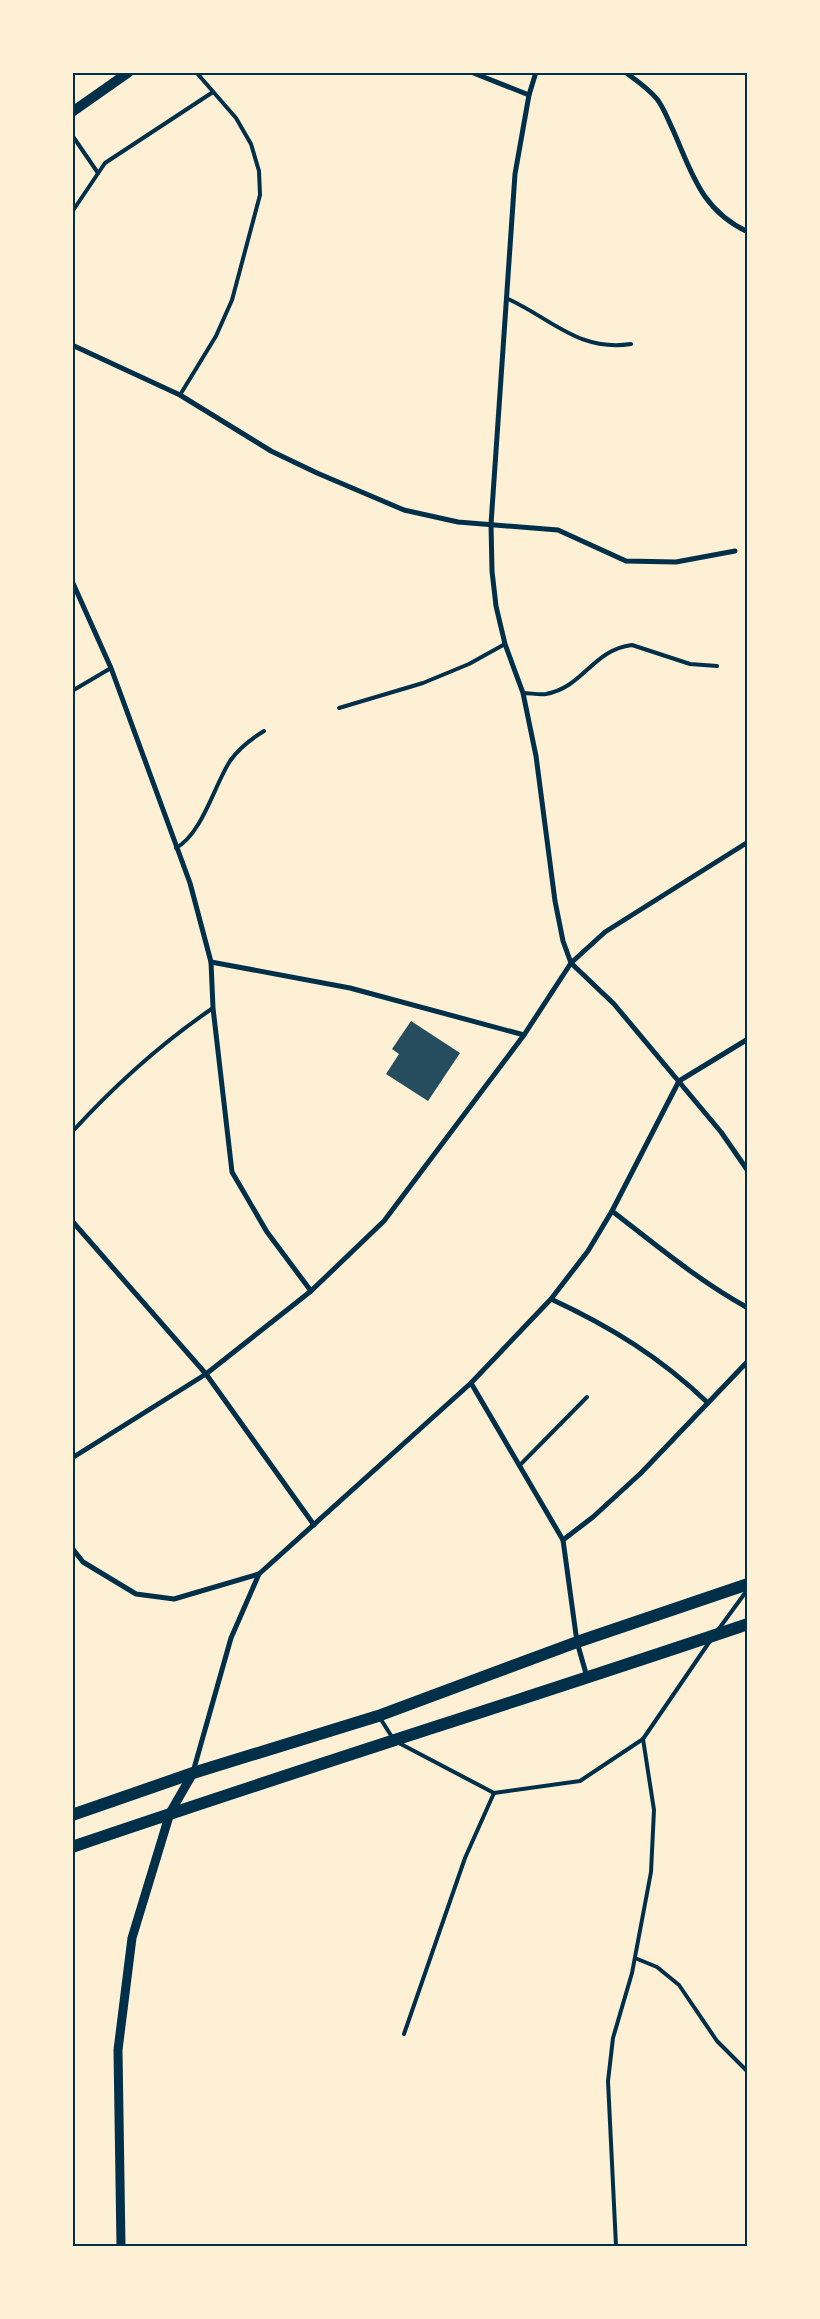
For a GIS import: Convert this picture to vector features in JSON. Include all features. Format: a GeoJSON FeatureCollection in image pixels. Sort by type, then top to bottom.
{"type":"FeatureCollection","features":[{"type":"Feature","properties":{"kind":"main road"},"geometry":{"type":"LineString","coordinates":[[72,112],[129,72]]}},
{"type":"Feature","properties":{"kind":"main road"},"geometry":{"type":"LineString","coordinates":[[72,1815],[193,1773],[378,1716],[576,1642],[748,1584]]}},
{"type":"Feature","properties":{"kind":"main road"},"geometry":{"type":"LineString","coordinates":[[72,1847],[170,1813],[588,1679],[748,1624]]}},
{"type":"Feature","properties":{"kind":"street"},"geometry":{"type":"LineString","coordinates":[[471,72],[529,96]]}},
{"type":"Feature","properties":{"kind":"street"},"geometry":{"type":"LineString","coordinates":[[536,72],[529,96],[515,174],[491,524],[492,570],[496,606],[505,644],[523,693],[536,756],[555,901],[563,941],[571,962],[614,1004],[721,1132],[748,1171]]}},
{"type":"Feature","properties":{"kind":"street"},"geometry":{"type":"LineString","coordinates":[[625,72],[644,86],[657,99],[666,114],[693,178],[703,195],[722,216],[748,232]]}},
{"type":"Feature","properties":{"kind":"street"},"geometry":{"type":"LineString","coordinates":[[72,345],[180,395],[271,451],[404,510],[432,518],[558,530],[626,560],[676,562],[735,551]]}},
{"type":"Feature","properties":{"kind":"street"},"geometry":{"type":"LineString","coordinates":[[72,580],[111,668],[190,883],[211,962],[213,1008],[232,1172],[267,1232],[311,1291]]}},
{"type":"Feature","properties":{"kind":"street"},"geometry":{"type":"LineString","coordinates":[[72,1458],[206,1374],[311,1291],[384,1221],[524,1036],[571,962],[605,932],[748,842]]}},
{"type":"Feature","properties":{"kind":"street"},"geometry":{"type":"LineString","coordinates":[[211,962],[350,988],[524,1036]]}},
{"type":"Feature","properties":{"kind":"street"},"geometry":{"type":"LineString","coordinates":[[121,2246],[118,2050],[132,1938],[170,1813],[193,1773],[231,1638],[259,1574],[471,1383],[551,1299],[588,1250],[612,1211],[679,1081],[748,1039]]}},
{"type":"Feature","properties":{"kind":"street"},"geometry":{"type":"LineString","coordinates":[[612,1211],[719,1290],[748,1308]]}},
{"type":"Feature","properties":{"kind":"street"},"geometry":{"type":"LineString","coordinates":[[72,1221],[206,1374],[314,1524]]}},
{"type":"Feature","properties":{"kind":"street"},"geometry":{"type":"LineString","coordinates":[[551,1299],[592,1319],[640,1348],[679,1374],[708,1403]]}},
{"type":"Feature","properties":{"kind":"street"},"geometry":{"type":"LineString","coordinates":[[563,1540],[594,1517],[641,1473],[748,1361]]}},
{"type":"Feature","properties":{"kind":"street"},"geometry":{"type":"LineString","coordinates":[[471,1383],[563,1540],[576,1642],[588,1679]]}},
{"type":"Feature","properties":{"kind":"street"},"geometry":{"type":"LineString","coordinates":[[72,1548],[83,1562],[136,1594],[174,1599],[259,1574]]}},
{"type":"Feature","properties":{"kind":"lane"},"geometry":{"type":"LineString","coordinates":[[180,395],[216,336],[232,300],[260,195],[259,171],[251,144],[236,118],[196,72]]}},
{"type":"Feature","properties":{"kind":"lane"},"geometry":{"type":"LineString","coordinates":[[72,212],[105,163],[213,92]]}},
{"type":"Feature","properties":{"kind":"lane"},"geometry":{"type":"LineString","coordinates":[[72,135],[98,173]]}},
{"type":"Feature","properties":{"kind":"lane"},"geometry":{"type":"LineString","coordinates":[[506,298],[533,311],[582,341],[614,347],[632,344]]}},
{"type":"Feature","properties":{"kind":"lane"},"geometry":{"type":"LineString","coordinates":[[339,708],[424,683],[469,664],[505,644]]}},
{"type":"Feature","properties":{"kind":"lane"},"geometry":{"type":"LineString","coordinates":[[523,693],[545,694],[567,686],[605,653],[622,646],[632,645],[690,664],[717,666]]}},
{"type":"Feature","properties":{"kind":"lane"},"geometry":{"type":"LineString","coordinates":[[72,691],[111,668]]}},
{"type":"Feature","properties":{"kind":"lane"},"geometry":{"type":"LineString","coordinates":[[176,848],[190,838],[231,760],[251,739],[264,730]]}},
{"type":"Feature","properties":{"kind":"lane"},"geometry":{"type":"LineString","coordinates":[[72,1132],[108,1093],[143,1060],[175,1034],[213,1008]]}},
{"type":"Feature","properties":{"kind":"lane"},"geometry":{"type":"LineString","coordinates":[[520,1465],[587,1397]]}},
{"type":"Feature","properties":{"kind":"lane"},"geometry":{"type":"LineString","coordinates":[[378,1716],[394,1741],[494,1794],[580,1781],[643,1739],[713,1636],[748,1589]]}},
{"type":"Feature","properties":{"kind":"lane"},"geometry":{"type":"LineString","coordinates":[[616,2246],[608,2101],[609,2061],[618,2016],[635,1958],[647,1904],[654,1841],[651,1786],[643,1739]]}},
{"type":"Feature","properties":{"kind":"lane"},"geometry":{"type":"LineString","coordinates":[[404,2034],[465,1858],[494,1794]]}},
{"type":"Feature","properties":{"kind":"lane"},"geometry":{"type":"LineString","coordinates":[[635,1958],[657,1967],[679,1985],[717,2041],[748,2072]]}},
{"type":"Feature","properties":{"kind":"building"},"geometry":{"type":"Polygon","coordinates":[[[411,1021],[460,1053],[428,1101],[386,1074],[399,1054],[392,1049],[411,1021]]]}}]}
